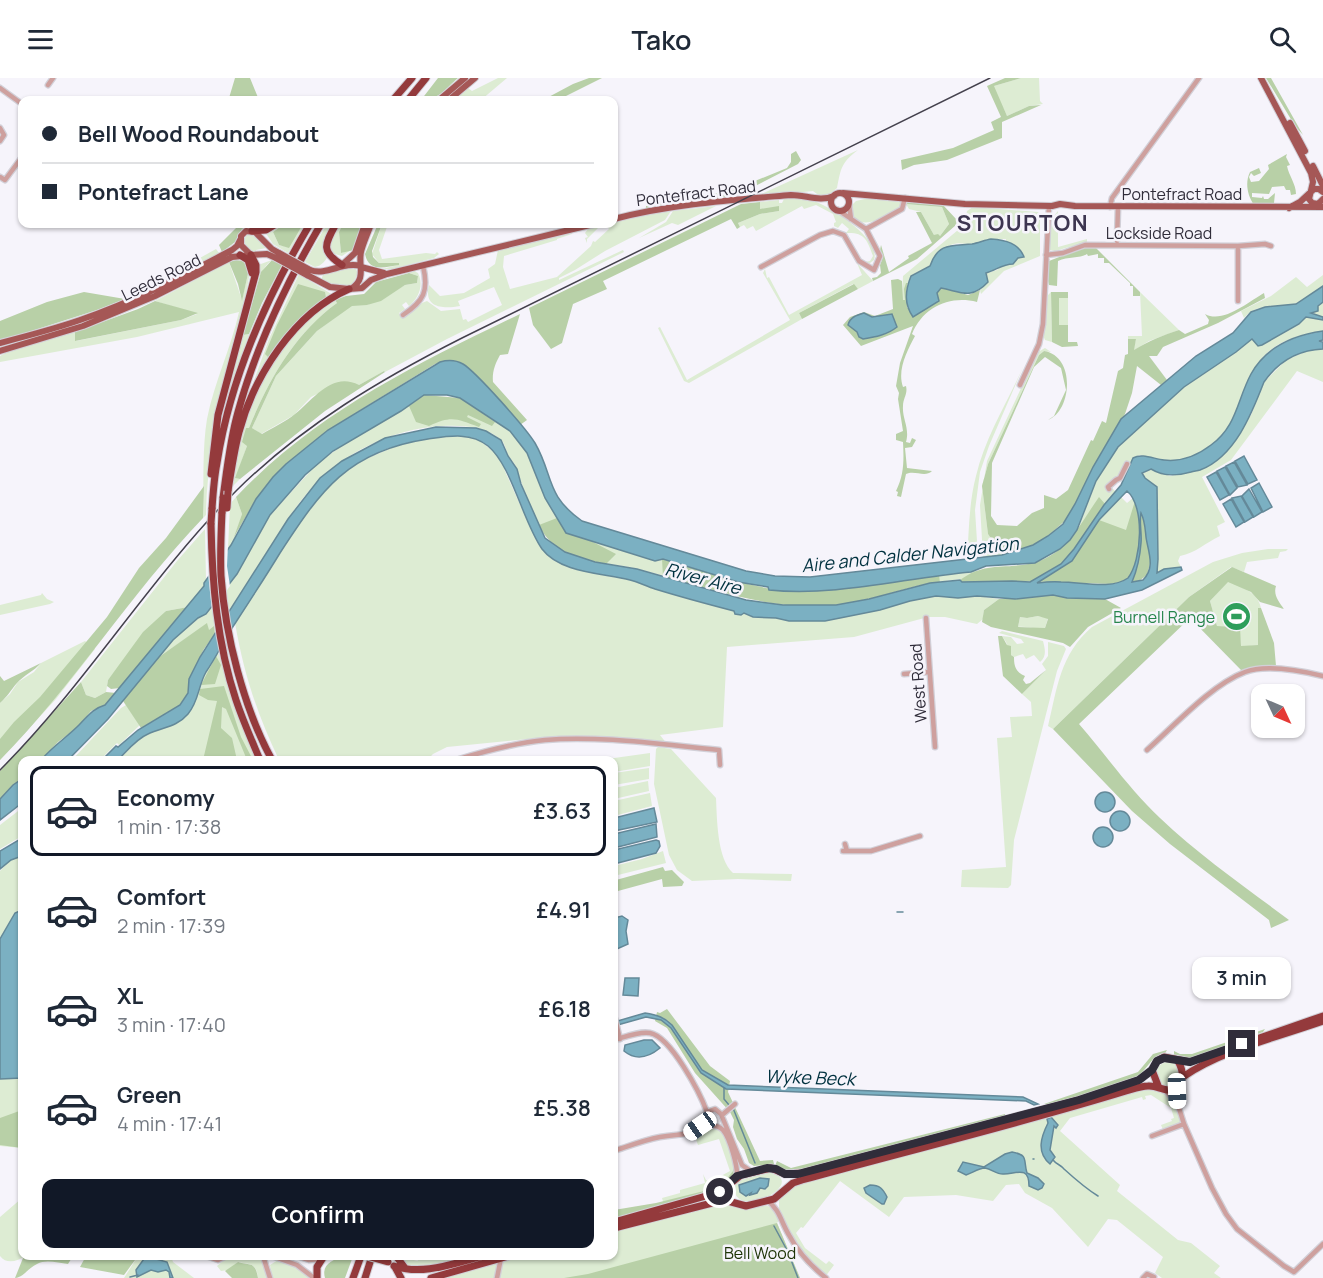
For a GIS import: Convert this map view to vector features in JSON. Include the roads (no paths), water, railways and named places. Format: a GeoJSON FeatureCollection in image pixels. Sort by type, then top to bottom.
{"type":"FeatureCollection","features":[{"type":"Feature","properties":{"kind":"highway"},"geometry":{"type":"LineString","coordinates":[[398,96],[414,78]]}},
{"type":"Feature","properties":{"kind":"highway"},"geometry":{"type":"LineString","coordinates":[[411,96],[427,78]]}},
{"type":"Feature","properties":{"kind":"highway"},"geometry":{"type":"LineString","coordinates":[[416,96],[427,78]]}},
{"type":"Feature","properties":{"kind":"highway"},"geometry":{"type":"LineString","coordinates":[[252,231],[269,228]]}},
{"type":"Feature","properties":{"kind":"highway"},"geometry":{"type":"LineString","coordinates":[[258,756],[236,700],[218,621],[212,563],[212,508],[218,455],[237,382],[274,292],[308,228]]}},
{"type":"Feature","properties":{"kind":"highway"},"geometry":{"type":"LineString","coordinates":[[224,510],[223,498],[231,441],[246,385],[282,296],[319,228]]}},
{"type":"Feature","properties":{"kind":"highway"},"geometry":{"type":"LineString","coordinates":[[334,228],[326,243],[326,250],[329,256],[343,265]]}},
{"type":"Feature","properties":{"kind":"highway"},"geometry":{"type":"LineString","coordinates":[[240,255],[250,264],[252,281]]}},
{"type":"Feature","properties":{"kind":"highway"},"geometry":{"type":"LineString","coordinates":[[212,508],[212,463],[218,415],[256,268],[251,255]]}},
{"type":"Feature","properties":{"kind":"highway"},"geometry":{"type":"LineString","coordinates":[[270,756],[252,716],[236,661],[223,603],[221,542],[224,510],[239,431],[263,374],[302,323],[331,298],[350,289]]}},
{"type":"Feature","properties":{"kind":"highway"},"geometry":{"type":"LineString","coordinates":[[618,1221],[701,1199],[720,1192],[734,1180],[752,1172],[771,1168],[780,1172],[798,1174],[1069,1102],[1139,1080],[1162,1058],[1190,1062],[1323,1016]]}},
{"type":"Feature","properties":{"kind":"highway"},"geometry":{"type":"LineString","coordinates":[[618,1227],[724,1200],[746,1206],[767,1200],[781,1193],[793,1183],[802,1180],[1068,1109],[1137,1088],[1146,1086],[1172,1090],[1178,1086],[1183,1077],[1223,1056],[1323,1022]]}},
{"type":"Feature","properties":{"kind":"highway"},"geometry":{"type":"LineString","coordinates":[[1178,1061],[1183,1077]]}},
{"type":"Feature","properties":{"kind":"highway"},"geometry":{"type":"LineString","coordinates":[[1152,1070],[1159,1088]]}},
{"type":"Feature","properties":{"kind":"highway"},"geometry":{"type":"LineString","coordinates":[[780,1172],[783,1178],[781,1193]]}},
{"type":"Feature","properties":{"kind":"highway"},"geometry":{"type":"LineString","coordinates":[[734,1180],[732,1196],[737,1203]]}},
{"type":"Feature","properties":{"kind":"highway"},"geometry":{"type":"LineString","coordinates":[[315,1278],[320,1260]]}},
{"type":"Feature","properties":{"kind":"highway"},"geometry":{"type":"LineString","coordinates":[[353,1278],[360,1260]]}},
{"type":"Feature","properties":{"kind":"highway"},"geometry":{"type":"LineString","coordinates":[[365,1278],[371,1260]]}},
{"type":"Feature","properties":{"kind":"highway"},"geometry":{"type":"LineString","coordinates":[[379,1260],[408,1270],[424,1270],[466,1260]]}},
{"type":"Feature","properties":{"kind":"highway"},"geometry":{"type":"LineString","coordinates":[[391,1264],[393,1260]]}},
{"type":"Feature","properties":{"kind":"highway"},"geometry":{"type":"LineString","coordinates":[[398,1260],[408,1270]]}},
{"type":"Feature","properties":{"kind":"highway"},"geometry":{"type":"LineString","coordinates":[[431,1278],[492,1260]]}},
{"type":"Feature","properties":{"kind":"highway"},"geometry":{"type":"LineString","coordinates":[[391,1264],[401,1278]]}},
{"type":"Feature","properties":{"kind":"main road"},"geometry":{"type":"LineString","coordinates":[[444,96],[465,78]]}},
{"type":"Feature","properties":{"kind":"main road"},"geometry":{"type":"LineString","coordinates":[[454,96],[475,78]]}},
{"type":"Feature","properties":{"kind":"main road"},"geometry":{"type":"LineString","coordinates":[[1261,78],[1311,172],[1313,182],[1309,198],[1318,205]]}},
{"type":"Feature","properties":{"kind":"main road"},"geometry":{"type":"LineString","coordinates":[[1270,93],[1274,94],[1323,186]]}},
{"type":"Feature","properties":{"kind":"main road"},"geometry":{"type":"LineString","coordinates":[[1288,208],[1317,189],[1323,192]]}},
{"type":"Feature","properties":{"kind":"main road"},"geometry":{"type":"LineString","coordinates":[[849,204],[847,196],[843,193],[834,196],[832,204],[837,209],[846,208],[858,197],[866,195]]}},
{"type":"Feature","properties":{"kind":"main road","name":"Pontefract Road"},"geometry":{"type":"LineString","coordinates":[[843,193],[983,205],[1051,206],[1061,209],[1075,206],[1288,208],[1318,205]]}},
{"type":"Feature","properties":{"kind":"main road","name":"Pontefract Road"},"geometry":{"type":"LineString","coordinates":[[618,218],[646,211],[712,202],[802,195],[818,199],[837,209]]}},
{"type":"Feature","properties":{"kind":"main road","name":"Pontefract Road"},"geometry":{"type":"LineString","coordinates":[[818,199],[834,196]]}},
{"type":"Feature","properties":{"kind":"main road"},"geometry":{"type":"LineString","coordinates":[[343,265],[355,253],[364,228]]}},
{"type":"Feature","properties":{"kind":"main road"},"geometry":{"type":"LineString","coordinates":[[350,289],[361,279],[361,251],[370,228]]}},
{"type":"Feature","properties":{"kind":"main road"},"geometry":{"type":"LineString","coordinates":[[252,231],[278,256],[330,288],[350,289],[362,288],[372,280],[387,274],[578,228]]}},
{"type":"Feature","properties":{"kind":"main road","name":"Leeds Road"},"geometry":{"type":"LineString","coordinates":[[0,343],[81,323],[169,283],[232,250],[237,246],[244,232],[252,231]]}},
{"type":"Feature","properties":{"kind":"main road"},"geometry":{"type":"LineString","coordinates":[[240,240],[242,247],[251,255]]}},
{"type":"Feature","properties":{"kind":"main road","name":"Leeds Road"},"geometry":{"type":"LineString","coordinates":[[0,351],[155,296],[232,257],[267,254],[278,256]]}},
{"type":"Feature","properties":{"kind":"main road"},"geometry":{"type":"LineString","coordinates":[[308,273],[321,272],[343,265],[387,274]]}},
{"type":"Feature","properties":{"kind":"street"},"geometry":{"type":"LineString","coordinates":[[1110,207],[1112,198],[1199,78]]}},
{"type":"Feature","properties":{"kind":"street"},"geometry":{"type":"LineString","coordinates":[[0,88],[18,101]]}},
{"type":"Feature","properties":{"kind":"street"},"geometry":{"type":"LineString","coordinates":[[0,128],[4,135],[0,141]]}},
{"type":"Feature","properties":{"kind":"street"},"geometry":{"type":"LineString","coordinates":[[3,179],[18,162]]}},
{"type":"Feature","properties":{"kind":"street"},"geometry":{"type":"LineString","coordinates":[[866,230],[902,209],[905,198]]}},
{"type":"Feature","properties":{"kind":"street"},"geometry":{"type":"LineString","coordinates":[[849,204],[851,219]]}},
{"type":"Feature","properties":{"kind":"street"},"geometry":{"type":"LineString","coordinates":[[1020,385],[1038,344],[1043,324],[1051,206]]}},
{"type":"Feature","properties":{"kind":"street"},"geometry":{"type":"LineString","coordinates":[[1118,207],[1118,241]]}},
{"type":"Feature","properties":{"kind":"street"},"geometry":{"type":"LineString","coordinates":[[761,267],[820,235],[833,231],[844,235],[859,261],[874,270],[880,256],[866,230],[837,209]]}},
{"type":"Feature","properties":{"kind":"street","name":"Lockside Road"},"geometry":{"type":"LineString","coordinates":[[1046,255],[1063,253],[1085,245],[1238,246],[1265,244],[1271,246]]}},
{"type":"Feature","properties":{"kind":"street"},"geometry":{"type":"LineString","coordinates":[[1238,246],[1238,301]]}},
{"type":"Feature","properties":{"kind":"street"},"geometry":{"type":"LineString","coordinates":[[403,315],[423,296],[426,286],[423,266]]}},
{"type":"Feature","properties":{"kind":"street"},"geometry":{"type":"LineString","coordinates":[[1109,489],[1108,487],[1120,478],[1126,464]]}},
{"type":"Feature","properties":{"kind":"street","name":"West Road"},"geometry":{"type":"LineString","coordinates":[[926,618],[934,747]]}},
{"type":"Feature","properties":{"kind":"street"},"geometry":{"type":"LineString","coordinates":[[1147,750],[1199,702],[1246,671],[1292,670],[1323,676]]}},
{"type":"Feature","properties":{"kind":"street"},"geometry":{"type":"LineString","coordinates":[[904,674],[928,672]]}},
{"type":"Feature","properties":{"kind":"street"},"geometry":{"type":"LineString","coordinates":[[468,756],[486,750],[545,740],[575,739],[655,743],[720,750],[720,765]]}},
{"type":"Feature","properties":{"kind":"street"},"geometry":{"type":"LineString","coordinates":[[845,844],[845,851],[871,851],[920,836]]}},
{"type":"Feature","properties":{"kind":"street"},"geometry":{"type":"LineString","coordinates":[[618,1033],[620,1039],[648,1033],[661,1038],[702,1099],[706,1112],[700,1126]]}},
{"type":"Feature","properties":{"kind":"street"},"geometry":{"type":"LineString","coordinates":[[1178,1086],[1178,1105],[1184,1124],[1219,1202],[1237,1229],[1294,1272],[1323,1244]]}},
{"type":"Feature","properties":{"kind":"street"},"geometry":{"type":"LineString","coordinates":[[1167,1090],[1178,1105]]}},
{"type":"Feature","properties":{"kind":"street"},"geometry":{"type":"LineString","coordinates":[[702,1099],[722,1116],[742,1165],[752,1172]]}},
{"type":"Feature","properties":{"kind":"street"},"geometry":{"type":"LineString","coordinates":[[716,1126],[721,1122],[728,1108],[735,1104]]}},
{"type":"Feature","properties":{"kind":"street"},"geometry":{"type":"LineString","coordinates":[[706,1112],[728,1108]]}},
{"type":"Feature","properties":{"kind":"street"},"geometry":{"type":"LineString","coordinates":[[704,1119],[708,1125]]}},
{"type":"Feature","properties":{"kind":"street"},"geometry":{"type":"LineString","coordinates":[[1152,1136],[1184,1124]]}},
{"type":"Feature","properties":{"kind":"street"},"geometry":{"type":"LineString","coordinates":[[618,1150],[660,1137],[686,1135],[700,1126],[716,1126],[723,1130],[737,1167],[734,1180]]}},
{"type":"Feature","properties":{"kind":"street"},"geometry":{"type":"LineString","coordinates":[[779,1212],[781,1193]]}},
{"type":"Feature","properties":{"kind":"street"},"geometry":{"type":"LineString","coordinates":[[767,1200],[779,1212],[801,1254],[826,1278]]}},
{"type":"Feature","properties":{"kind":"street"},"geometry":{"type":"LineString","coordinates":[[264,1260],[270,1278]]}},
{"type":"Feature","properties":{"kind":"street"},"geometry":{"type":"LineString","coordinates":[[267,1268],[272,1260]]}},
{"type":"Feature","properties":{"kind":"street"},"geometry":{"type":"LineString","coordinates":[[284,1260],[297,1265],[315,1278]]}},
{"type":"Feature","properties":{"kind":"street"},"geometry":{"type":"LineString","coordinates":[[492,1260],[497,1268]]}},
{"type":"Feature","properties":{"kind":"street"},"geometry":{"type":"LineString","coordinates":[[497,1278],[500,1260]]}},
{"type":"Feature","properties":{"kind":"street"},"geometry":{"type":"LineString","coordinates":[[1143,1278],[1147,1274],[1154,1277]]}},
{"type":"Feature","properties":{"kind":"water"},"geometry":{"type":"Polygon","coordinates":[[[991,239],[1011,243],[1019,248],[1024,257],[1018,258],[1013,264],[986,273],[988,282],[971,293],[941,288],[937,293],[939,301],[913,317],[906,297],[911,276],[930,266],[933,258],[942,249],[991,239]]]}},
{"type":"Feature","properties":{"kind":"water"},"geometry":{"type":"Polygon","coordinates":[[[1323,286],[1323,302],[1318,306],[1318,311],[1311,313],[1323,317],[1323,320],[1306,317],[1299,324],[1262,345],[1258,346],[1252,339],[1184,387],[1118,447],[1096,481],[1077,530],[1060,549],[1035,563],[986,566],[971,572],[844,589],[769,590],[768,587],[738,582],[663,559],[655,561],[566,533],[545,498],[527,453],[510,431],[460,398],[447,395],[424,395],[333,451],[305,475],[270,515],[237,574],[206,614],[198,618],[173,640],[108,719],[72,756],[45,756],[90,713],[105,705],[204,586],[231,545],[256,499],[286,464],[328,430],[440,362],[451,361],[463,364],[522,425],[541,455],[556,494],[570,512],[582,521],[746,571],[775,576],[810,577],[1002,555],[1033,545],[1063,524],[1121,419],[1196,356],[1233,333],[1251,312],[1265,307],[1296,304],[1323,286]]]}},
{"type":"Feature","properties":{"kind":"water"},"geometry":{"type":"Polygon","coordinates":[[[864,313],[872,317],[892,314],[897,327],[885,334],[863,339],[848,325],[852,318],[864,313]]]}},
{"type":"Feature","properties":{"kind":"water","name":"River Aire"},"geometry":{"type":"Polygon","coordinates":[[[1323,331],[1323,340],[1319,341],[1323,342],[1323,349],[1289,358],[1270,375],[1264,382],[1241,433],[1223,455],[1200,470],[1176,475],[1166,475],[1151,469],[1142,473],[1157,487],[1157,573],[1164,569],[1181,567],[1182,570],[1142,590],[1105,599],[1067,598],[1053,595],[1015,599],[936,596],[825,621],[789,621],[753,617],[744,613],[735,614],[734,611],[633,581],[571,568],[550,557],[535,537],[504,466],[488,446],[481,442],[460,436],[444,437],[400,445],[377,453],[339,477],[309,510],[228,634],[206,672],[188,714],[174,724],[144,736],[122,756],[106,756],[138,730],[180,705],[188,693],[189,679],[200,657],[288,519],[320,478],[342,461],[385,438],[436,427],[476,428],[501,440],[517,469],[521,484],[545,538],[565,552],[595,562],[637,569],[746,600],[783,605],[836,605],[930,583],[960,580],[962,582],[1030,582],[1061,564],[1074,549],[1104,505],[1121,485],[1133,458],[1144,456],[1177,460],[1206,449],[1226,430],[1251,374],[1264,356],[1291,339],[1323,331]],[[1127,491],[1099,520],[1072,561],[1037,583],[1105,585],[1128,578],[1136,559],[1140,533],[1137,508],[1127,491]],[[1141,513],[1140,553],[1132,582],[1143,580],[1150,565],[1141,513]]]}},
{"type":"Feature","properties":{"kind":"water"},"geometry":{"type":"Polygon","coordinates":[[[1244,456],[1257,480],[1248,484],[1235,461],[1244,456]]]}},
{"type":"Feature","properties":{"kind":"water"},"geometry":{"type":"Polygon","coordinates":[[[1234,462],[1247,485],[1238,487],[1226,466],[1234,462]]]}},
{"type":"Feature","properties":{"kind":"water"},"geometry":{"type":"Polygon","coordinates":[[[1225,467],[1237,488],[1230,495],[1217,471],[1225,467]]]}},
{"type":"Feature","properties":{"kind":"water"},"geometry":{"type":"Polygon","coordinates":[[[1216,472],[1229,495],[1220,500],[1207,477],[1216,472]]]}},
{"type":"Feature","properties":{"kind":"water"},"geometry":{"type":"Polygon","coordinates":[[[1259,483],[1272,507],[1263,512],[1251,488],[1259,483]]]}},
{"type":"Feature","properties":{"kind":"water"},"geometry":{"type":"Polygon","coordinates":[[[1249,489],[1262,512],[1254,517],[1242,496],[1249,489]]]}},
{"type":"Feature","properties":{"kind":"water"},"geometry":{"type":"Polygon","coordinates":[[[1241,496],[1253,517],[1245,522],[1232,498],[1241,496]]]}},
{"type":"Feature","properties":{"kind":"water"},"geometry":{"type":"Polygon","coordinates":[[[1231,499],[1244,522],[1236,527],[1223,504],[1231,499]]]}},
{"type":"Feature","properties":{"kind":"water"},"geometry":{"type":"Polygon","coordinates":[[[18,782],[18,806],[0,820],[0,799],[18,782]]]}},
{"type":"Feature","properties":{"kind":"water"},"geometry":{"type":"Polygon","coordinates":[[[1105,792],[1112,795],[1115,802],[1112,809],[1105,812],[1098,809],[1095,802],[1098,795],[1105,792]]]}},
{"type":"Feature","properties":{"kind":"water"},"geometry":{"type":"Polygon","coordinates":[[[654,808],[657,822],[618,830],[618,817],[654,808]]]}},
{"type":"Feature","properties":{"kind":"water"},"geometry":{"type":"Polygon","coordinates":[[[1120,811],[1127,814],[1130,821],[1127,828],[1120,831],[1113,828],[1110,821],[1113,814],[1120,811]]]}},
{"type":"Feature","properties":{"kind":"water"},"geometry":{"type":"Polygon","coordinates":[[[656,824],[657,837],[618,847],[618,833],[656,824]]]}},
{"type":"Feature","properties":{"kind":"water"},"geometry":{"type":"Polygon","coordinates":[[[1103,827],[1110,830],[1113,837],[1110,844],[1103,847],[1096,844],[1093,837],[1096,830],[1103,827]]]}},
{"type":"Feature","properties":{"kind":"water"},"geometry":{"type":"Polygon","coordinates":[[[18,840],[18,857],[0,869],[0,851],[18,840]]]}},
{"type":"Feature","properties":{"kind":"water"},"geometry":{"type":"Polygon","coordinates":[[[656,840],[659,841],[660,846],[656,853],[618,863],[618,849],[656,840]]]}},
{"type":"Feature","properties":{"kind":"water"},"geometry":{"type":"Polygon","coordinates":[[[18,912],[18,1078],[0,1079],[0,939],[18,912]]]}},
{"type":"Feature","properties":{"kind":"water"},"geometry":{"type":"Polygon","coordinates":[[[622,916],[628,920],[626,931],[628,944],[618,949],[618,917],[622,916]]]}},
{"type":"Feature","properties":{"kind":"water"},"geometry":{"type":"Polygon","coordinates":[[[625,978],[639,978],[638,996],[623,995],[625,978]]]}},
{"type":"Feature","properties":{"kind":"water"},"geometry":{"type":"Polygon","coordinates":[[[645,1013],[669,1022],[702,1070],[728,1085],[1023,1097],[1038,1104],[1034,1105],[1026,1101],[726,1089],[701,1073],[671,1028],[661,1020],[646,1017],[618,1025],[618,1021],[645,1013]]]}},
{"type":"Feature","properties":{"kind":"water"},"geometry":{"type":"Polygon","coordinates":[[[652,1040],[660,1048],[642,1057],[633,1056],[624,1051],[625,1045],[652,1040]]]}},
{"type":"Feature","properties":{"kind":"water"},"geometry":{"type":"Polygon","coordinates":[[[1051,1117],[1058,1125],[1056,1128],[1054,1126],[1050,1150],[1055,1157],[1050,1164],[1043,1154],[1041,1144],[1048,1123],[1047,1119],[1051,1117]]]}},
{"type":"Feature","properties":{"kind":"water"},"geometry":{"type":"Polygon","coordinates":[[[1012,1152],[1023,1157],[1027,1173],[1044,1184],[1042,1188],[1038,1190],[1029,1186],[1027,1175],[1021,1172],[1001,1174],[985,1168],[966,1175],[958,1171],[963,1162],[984,1167],[1012,1152]]]}},
{"type":"Feature","properties":{"kind":"water"},"geometry":{"type":"Polygon","coordinates":[[[760,1178],[769,1179],[765,1189],[760,1188],[757,1193],[746,1196],[740,1192],[739,1185],[760,1178]]]}},
{"type":"Feature","properties":{"kind":"water"},"geometry":{"type":"Polygon","coordinates":[[[870,1185],[879,1187],[884,1192],[887,1197],[884,1204],[866,1193],[864,1188],[870,1185]]]}},
{"type":"Feature","properties":{"kind":"water"},"geometry":{"type":"Polygon","coordinates":[[[143,1260],[160,1260],[167,1262],[173,1278],[170,1278],[166,1270],[158,1272],[151,1270],[137,1277],[136,1270],[143,1260]]]}},
{"type":"Feature","properties":{"kind":"waterway"},"geometry":{"type":"LineString","coordinates":[[897,912],[903,912]]}},
{"type":"Feature","properties":{"kind":"waterway"},"geometry":{"type":"LineString","coordinates":[[724,1088],[724,1099],[729,1105]]}},
{"type":"Feature","properties":{"kind":"waterway"},"geometry":{"type":"LineString","coordinates":[[733,1108],[755,1163]]}},
{"type":"Feature","properties":{"kind":"waterway"},"geometry":{"type":"LineString","coordinates":[[1053,1160],[1098,1196]]}},
{"type":"Feature","properties":{"kind":"waterway"},"geometry":{"type":"LineString","coordinates":[[774,1226],[788,1252],[798,1278]]}},
{"type":"Feature","properties":{"kind":"waterway"},"geometry":{"type":"LineString","coordinates":[[130,1277],[138,1275]]}},
{"type":"Feature","properties":{"kind":"railway"},"geometry":{"type":"LineString","coordinates":[[0,770],[62,702],[205,523],[262,466],[316,424],[373,387],[462,338],[990,78]]}},
{"type":"Feature","properties":{"kind":"place","name":"Burnell Range"},"geometry":{"type":"Point","coordinates":[1236,617]}},
{"type":"Feature","properties":{"kind":"district","name":"STOURTON"},"geometry":{"type":"Point","coordinates":[1023,223]}},
{"type":"Feature","properties":{"kind":"water label","name":"Aire and Calder Navigation"},"geometry":{"type":"Point","coordinates":[910,555]}},
{"type":"Feature","properties":{"kind":"water label","name":"Wyke Beck"},"geometry":{"type":"Point","coordinates":[810,1078]}},
{"type":"Feature","properties":{"kind":"park label","name":"Bell Wood"},"geometry":{"type":"Point","coordinates":[760,1253]}}]}
